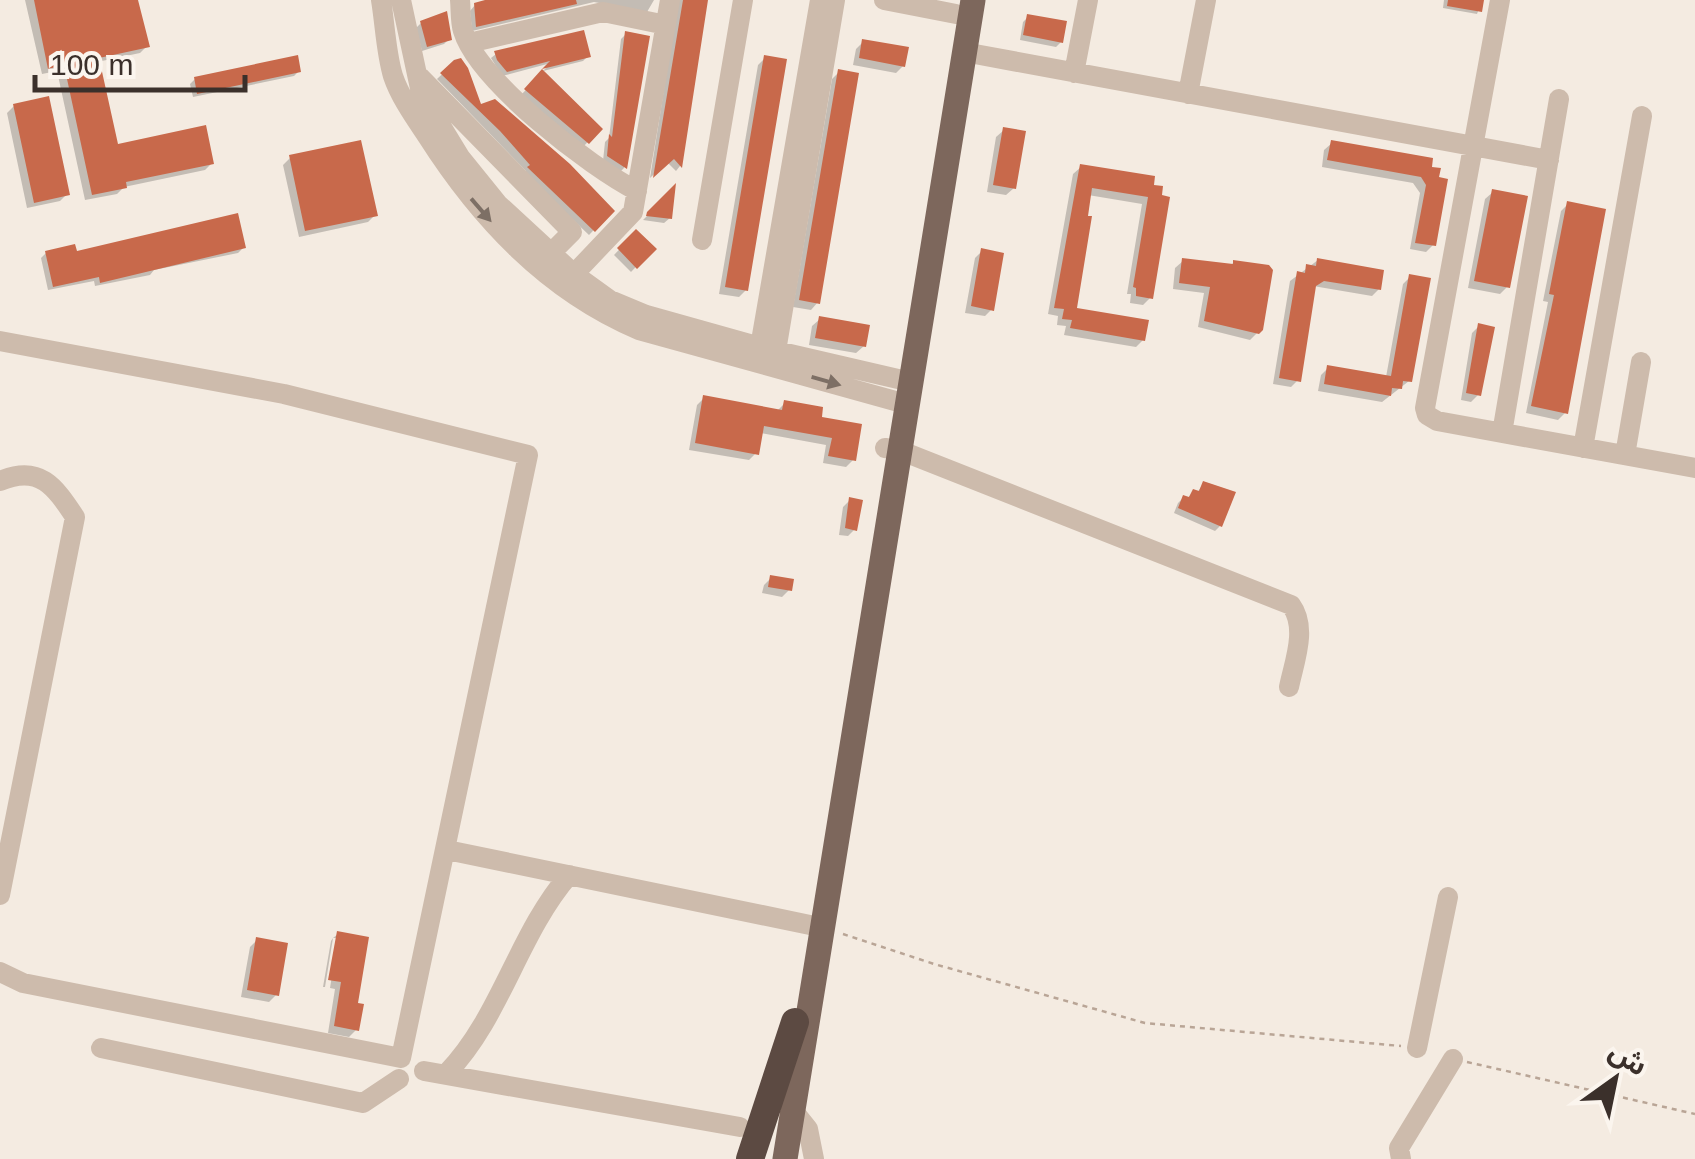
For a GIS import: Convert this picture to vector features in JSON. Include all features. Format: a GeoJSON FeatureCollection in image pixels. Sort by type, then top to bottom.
{"type":"FeatureCollection","features":[{"type":"Feature","properties":{"kind":"highway"},"geometry":{"type":"LineString","coordinates":[[750,1159],[795,1022]]}},
{"type":"Feature","properties":{"kind":"main road"},"geometry":{"type":"LineString","coordinates":[[902,391],[962,5]]}},
{"type":"Feature","properties":{"kind":"main road"},"geometry":{"type":"LineString","coordinates":[[784,1159],[816,926],[892,449],[964,52],[962,5]]}},
{"type":"Feature","properties":{"kind":"main road"},"geometry":{"type":"LineString","coordinates":[[775,1159],[795,1022],[816,926]]}},
{"type":"Feature","properties":{"kind":"street"},"geometry":{"type":"LineString","coordinates":[[382,0],[393,76],[414,116],[477,207],[542,272],[606,316],[638,330],[902,391]]}},
{"type":"Feature","properties":{"kind":"street"},"geometry":{"type":"LineString","coordinates":[[460,0],[463,32],[483,66],[584,160],[637,191]]}},
{"type":"Feature","properties":{"kind":"street"},"geometry":{"type":"LineString","coordinates":[[574,274],[633,212],[670,0]]}},
{"type":"Feature","properties":{"kind":"street"},"geometry":{"type":"LineString","coordinates":[[702,240],[744,0]]}},
{"type":"Feature","properties":{"kind":"street"},"geometry":{"type":"LineString","coordinates":[[768,349],[820,0]]}},
{"type":"Feature","properties":{"kind":"street"},"geometry":{"type":"LineString","coordinates":[[768,349],[834,0]]}},
{"type":"Feature","properties":{"kind":"street"},"geometry":{"type":"LineString","coordinates":[[884,0],[962,5]]}},
{"type":"Feature","properties":{"kind":"street"},"geometry":{"type":"LineString","coordinates":[[1074,73],[1088,0]]}},
{"type":"Feature","properties":{"kind":"street"},"geometry":{"type":"LineString","coordinates":[[1188,94],[1206,0]]}},
{"type":"Feature","properties":{"kind":"street"},"geometry":{"type":"LineString","coordinates":[[1500,0],[1426,412],[1436,422],[1695,468]]}},
{"type":"Feature","properties":{"kind":"street"},"geometry":{"type":"LineString","coordinates":[[409,2],[414,70],[421,93],[460,157],[498,204],[574,274],[628,308],[902,391]]}},
{"type":"Feature","properties":{"kind":"street"},"geometry":{"type":"LineString","coordinates":[[469,43],[602,12],[666,24]]}},
{"type":"Feature","properties":{"kind":"street"},"geometry":{"type":"LineString","coordinates":[[964,52],[1549,160]]}},
{"type":"Feature","properties":{"kind":"street"},"geometry":{"type":"LineString","coordinates":[[414,70],[572,232],[550,254]]}},
{"type":"Feature","properties":{"kind":"street"},"geometry":{"type":"LineString","coordinates":[[1502,433],[1559,100]]}},
{"type":"Feature","properties":{"kind":"street"},"geometry":{"type":"LineString","coordinates":[[1583,448],[1642,116]]}},
{"type":"Feature","properties":{"kind":"street"},"geometry":{"type":"LineString","coordinates":[[0,341],[284,394],[528,455],[400,1068],[363,1103],[102,1048]]}},
{"type":"Feature","properties":{"kind":"street"},"geometry":{"type":"LineString","coordinates":[[1625,455],[1641,362]]}},
{"type":"Feature","properties":{"kind":"street"},"geometry":{"type":"LineString","coordinates":[[892,449],[1291,606],[1300,626],[1289,688]]}},
{"type":"Feature","properties":{"kind":"street"},"geometry":{"type":"LineString","coordinates":[[0,481],[25,474],[53,485],[75,518],[0,895]]}},
{"type":"Feature","properties":{"kind":"street"},"geometry":{"type":"LineString","coordinates":[[447,850],[816,926]]}},
{"type":"Feature","properties":{"kind":"street"},"geometry":{"type":"LineString","coordinates":[[447,1073],[468,1051],[546,902],[569,876]]}},
{"type":"Feature","properties":{"kind":"street"},"geometry":{"type":"LineString","coordinates":[[1417,1048],[1448,897]]}},
{"type":"Feature","properties":{"kind":"street"},"geometry":{"type":"LineString","coordinates":[[0,972],[23,983],[400,1068],[412,1084],[420,1080],[424,1071],[447,1073],[740,1127]]}},
{"type":"Feature","properties":{"kind":"street"},"geometry":{"type":"LineString","coordinates":[[1401,1159],[1400,1148],[1454,1059]]}},
{"type":"Feature","properties":{"kind":"street"},"geometry":{"type":"LineString","coordinates":[[792,1110],[808,1128],[814,1159]]}},
{"type":"Feature","properties":{"kind":"path"},"geometry":{"type":"LineString","coordinates":[[816,926],[934,964],[1145,1023],[1417,1048]]}},
{"type":"Feature","properties":{"kind":"path"},"geometry":{"type":"LineString","coordinates":[[1454,1059],[1695,1114]]}},
{"type":"Feature","properties":{"kind":"building"},"geometry":{"type":"Polygon","coordinates":[[[34,0],[138,0],[150,47],[99,58],[118,144],[206,125],[214,164],[126,182],[127,188],[92,195],[64,65],[48,69],[34,0]]]}},
{"type":"Feature","properties":{"kind":"building"},"geometry":{"type":"Polygon","coordinates":[[[576,0],[577,4],[476,27],[474,3],[576,0]]]}},
{"type":"Feature","properties":{"kind":"building"},"geometry":{"type":"Polygon","coordinates":[[[683,0],[708,0],[682,168],[674,159],[653,178],[683,0]]]}},
{"type":"Feature","properties":{"kind":"building"},"geometry":{"type":"Polygon","coordinates":[[[1448,0],[1484,0],[1482,12],[1447,6],[1448,0]]]}},
{"type":"Feature","properties":{"kind":"building"},"geometry":{"type":"Polygon","coordinates":[[[447,11],[452,40],[427,47],[420,21],[447,11]]]}},
{"type":"Feature","properties":{"kind":"building"},"geometry":{"type":"Polygon","coordinates":[[[1027,14],[1067,21],[1063,43],[1023,35],[1027,14]]]}},
{"type":"Feature","properties":{"kind":"building"},"geometry":{"type":"Polygon","coordinates":[[[584,30],[591,57],[542,69],[550,61],[507,72],[494,51],[584,30]]]}},
{"type":"Feature","properties":{"kind":"building"},"geometry":{"type":"Polygon","coordinates":[[[625,31],[650,36],[627,169],[607,156],[625,31]]]}},
{"type":"Feature","properties":{"kind":"building"},"geometry":{"type":"Polygon","coordinates":[[[862,39],[909,47],[905,67],[859,58],[862,39]]]}},
{"type":"Feature","properties":{"kind":"building"},"geometry":{"type":"Polygon","coordinates":[[[298,55],[301,72],[197,94],[194,77],[298,55]]]}},
{"type":"Feature","properties":{"kind":"building"},"geometry":{"type":"Polygon","coordinates":[[[764,55],[787,59],[748,291],[725,287],[764,55]]]}},
{"type":"Feature","properties":{"kind":"building"},"geometry":{"type":"Polygon","coordinates":[[[461,58],[481,104],[495,99],[570,164],[615,211],[595,232],[527,167],[530,165],[500,131],[440,73],[461,58]]]}},
{"type":"Feature","properties":{"kind":"building"},"geometry":{"type":"Polygon","coordinates":[[[542,69],[603,129],[589,144],[524,89],[542,69]]]}},
{"type":"Feature","properties":{"kind":"building"},"geometry":{"type":"Polygon","coordinates":[[[838,69],[859,73],[820,304],[799,300],[838,69]]]}},
{"type":"Feature","properties":{"kind":"building"},"geometry":{"type":"Polygon","coordinates":[[[49,96],[70,195],[34,203],[13,104],[49,96]]]}},
{"type":"Feature","properties":{"kind":"building"},"geometry":{"type":"Polygon","coordinates":[[[1003,127],[1026,131],[1016,189],[993,185],[1003,127]]]}},
{"type":"Feature","properties":{"kind":"building"},"geometry":{"type":"Polygon","coordinates":[[[361,140],[378,216],[305,231],[289,155],[361,140]]]}},
{"type":"Feature","properties":{"kind":"building"},"geometry":{"type":"Polygon","coordinates":[[[1331,140],[1433,158],[1432,167],[1441,168],[1439,177],[1448,179],[1436,246],[1415,243],[1426,185],[1421,177],[1327,160],[1331,140]]]}},
{"type":"Feature","properties":{"kind":"building"},"geometry":{"type":"Polygon","coordinates":[[[1080,164],[1155,176],[1154,185],[1163,186],[1162,195],[1170,197],[1153,299],[1136,296],[1133,287],[1148,197],[1092,188],[1088,216],[1092,216],[1077,308],[1149,320],[1145,341],[1070,328],[1072,320],[1062,319],[1064,309],[1054,308],[1080,164]]]}},
{"type":"Feature","properties":{"kind":"building"},"geometry":{"type":"Polygon","coordinates":[[[676,183],[672,219],[646,216],[647,212],[676,183]]]}},
{"type":"Feature","properties":{"kind":"building"},"geometry":{"type":"Polygon","coordinates":[[[1492,189],[1528,196],[1510,288],[1474,281],[1492,189]]]}},
{"type":"Feature","properties":{"kind":"building"},"geometry":{"type":"Polygon","coordinates":[[[1567,201],[1606,209],[1568,414],[1531,406],[1554,295],[1549,294],[1567,201]]]}},
{"type":"Feature","properties":{"kind":"building"},"geometry":{"type":"Polygon","coordinates":[[[238,213],[246,248],[100,283],[99,277],[53,287],[45,251],[75,244],[77,251],[238,213]]]}},
{"type":"Feature","properties":{"kind":"building"},"geometry":{"type":"Polygon","coordinates":[[[636,229],[657,249],[637,269],[617,248],[636,229]]]}},
{"type":"Feature","properties":{"kind":"building"},"geometry":{"type":"Polygon","coordinates":[[[981,248],[1004,253],[994,311],[971,306],[981,248]]]}},
{"type":"Feature","properties":{"kind":"building"},"geometry":{"type":"Polygon","coordinates":[[[1182,258],[1269,265],[1273,270],[1263,330],[1259,334],[1204,321],[1210,287],[1179,283],[1182,258]]]}},
{"type":"Feature","properties":{"kind":"building"},"geometry":{"type":"Polygon","coordinates":[[[1317,258],[1384,270],[1381,290],[1324,281],[1316,286],[1301,382],[1279,378],[1297,271],[1305,273],[1306,264],[1316,266],[1317,258]]]}},
{"type":"Feature","properties":{"kind":"building"},"geometry":{"type":"Polygon","coordinates":[[[1409,274],[1431,278],[1412,382],[1403,381],[1402,389],[1392,388],[1391,396],[1324,384],[1327,365],[1391,376],[1409,274]]]}},
{"type":"Feature","properties":{"kind":"building"},"geometry":{"type":"Polygon","coordinates":[[[819,316],[870,325],[866,347],[815,338],[819,316]]]}},
{"type":"Feature","properties":{"kind":"building"},"geometry":{"type":"Polygon","coordinates":[[[1478,323],[1495,327],[1481,396],[1466,393],[1478,323]]]}},
{"type":"Feature","properties":{"kind":"building"},"geometry":{"type":"Polygon","coordinates":[[[703,395],[782,410],[784,400],[823,407],[822,417],[862,424],[856,461],[828,456],[832,438],[764,426],[759,455],[695,443],[703,395]]]}},
{"type":"Feature","properties":{"kind":"building"},"geometry":{"type":"Polygon","coordinates":[[[1203,481],[1236,492],[1222,527],[1178,508],[1183,495],[1189,497],[1193,489],[1199,491],[1203,481]]]}},
{"type":"Feature","properties":{"kind":"building"},"geometry":{"type":"Polygon","coordinates":[[[849,497],[863,500],[857,531],[845,528],[849,497]]]}},
{"type":"Feature","properties":{"kind":"building"},"geometry":{"type":"Polygon","coordinates":[[[770,575],[794,579],[792,591],[768,587],[770,575]]]}},
{"type":"Feature","properties":{"kind":"building"},"geometry":{"type":"Polygon","coordinates":[[[337,931],[369,937],[358,1003],[364,1004],[359,1031],[334,1026],[341,982],[328,980],[337,931]]]}},
{"type":"Feature","properties":{"kind":"building"},"geometry":{"type":"Polygon","coordinates":[[[256,937],[288,943],[279,996],[247,990],[256,937]]]}}]}
